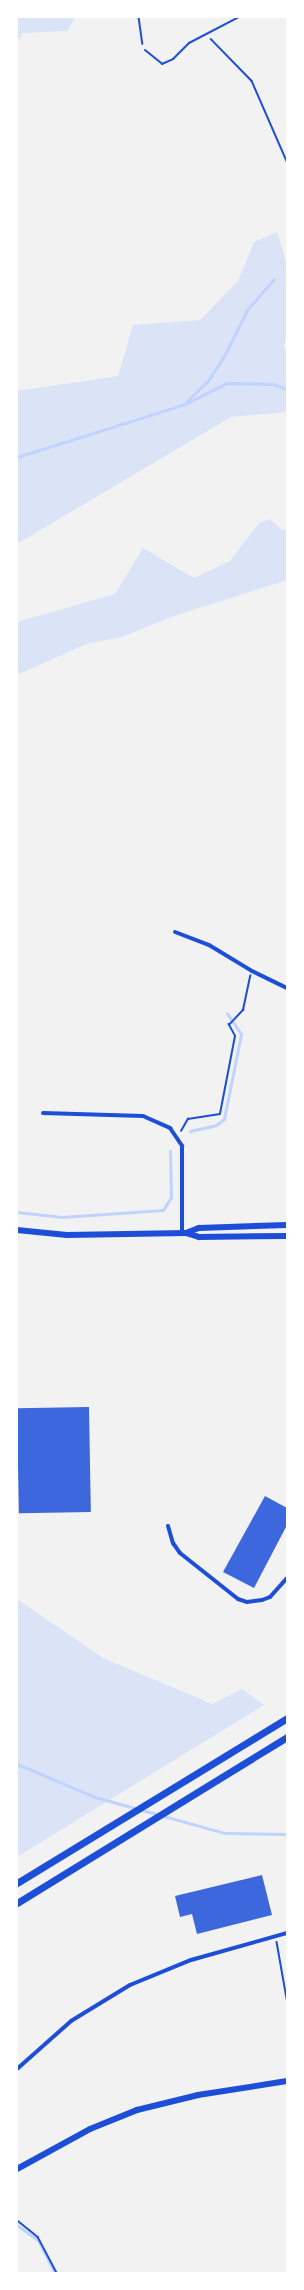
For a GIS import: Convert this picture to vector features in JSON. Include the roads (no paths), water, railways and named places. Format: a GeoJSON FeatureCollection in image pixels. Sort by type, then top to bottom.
{"type":"FeatureCollection","features":[{"type":"Feature","properties":{"kind":"highway"},"geometry":{"type":"LineString","coordinates":[[17,1883],[287,1718]]}},
{"type":"Feature","properties":{"kind":"highway"},"geometry":{"type":"LineString","coordinates":[[17,1903],[287,1737]]}},
{"type":"Feature","properties":{"kind":"main road"},"geometry":{"type":"LineString","coordinates":[[184,1233],[200,1228],[287,1225]]}},
{"type":"Feature","properties":{"kind":"main road"},"geometry":{"type":"LineString","coordinates":[[17,1230],[67,1235],[184,1233],[199,1237],[287,1236]]}},
{"type":"Feature","properties":{"kind":"main road"},"geometry":{"type":"LineString","coordinates":[[17,2168],[90,2129],[137,2110],[198,2095],[287,2081]]}},
{"type":"Feature","properties":{"kind":"street"},"geometry":{"type":"LineString","coordinates":[[175,932],[210,945],[252,971],[287,988]]}},
{"type":"Feature","properties":{"kind":"street"},"geometry":{"type":"LineString","coordinates":[[43,1113],[142,1116],[159,1121],[178,1136],[182,1146],[184,1233]]}},
{"type":"Feature","properties":{"kind":"street"},"geometry":{"type":"LineString","coordinates":[[168,1526],[174,1543],[180,1553],[238,1599],[248,1602],[266,1598],[287,1578]]}},
{"type":"Feature","properties":{"kind":"street"},"geometry":{"type":"LineString","coordinates":[[17,2070],[71,2021],[130,1985],[191,1960],[287,1933]]}},
{"type":"Feature","properties":{"kind":"lane"},"geometry":{"type":"LineString","coordinates":[[145,50],[162,64],[173,59],[189,43],[239,17]]}},
{"type":"Feature","properties":{"kind":"waterway"},"geometry":{"type":"LineString","coordinates":[[186,402],[207,382],[225,354],[247,310],[274,279]]}},
{"type":"Feature","properties":{"kind":"waterway"},"geometry":{"type":"LineString","coordinates":[[17,457],[185,404],[227,383],[273,384],[287,389]]}},
{"type":"Feature","properties":{"kind":"waterway"},"geometry":{"type":"LineString","coordinates":[[190,1131],[216,1125],[224,1119],[241,1034],[227,1013]]}},
{"type":"Feature","properties":{"kind":"waterway"},"geometry":{"type":"LineString","coordinates":[[17,1212],[62,1217],[163,1210],[171,1197],[170,1151]]}},
{"type":"Feature","properties":{"kind":"waterway"},"geometry":{"type":"LineString","coordinates":[[17,1764],[95,1797],[225,1833],[287,1834]]}},
{"type":"Feature","properties":{"kind":"waterway"},"geometry":{"type":"LineString","coordinates":[[17,2225],[38,2240],[55,2273]]}}]}
